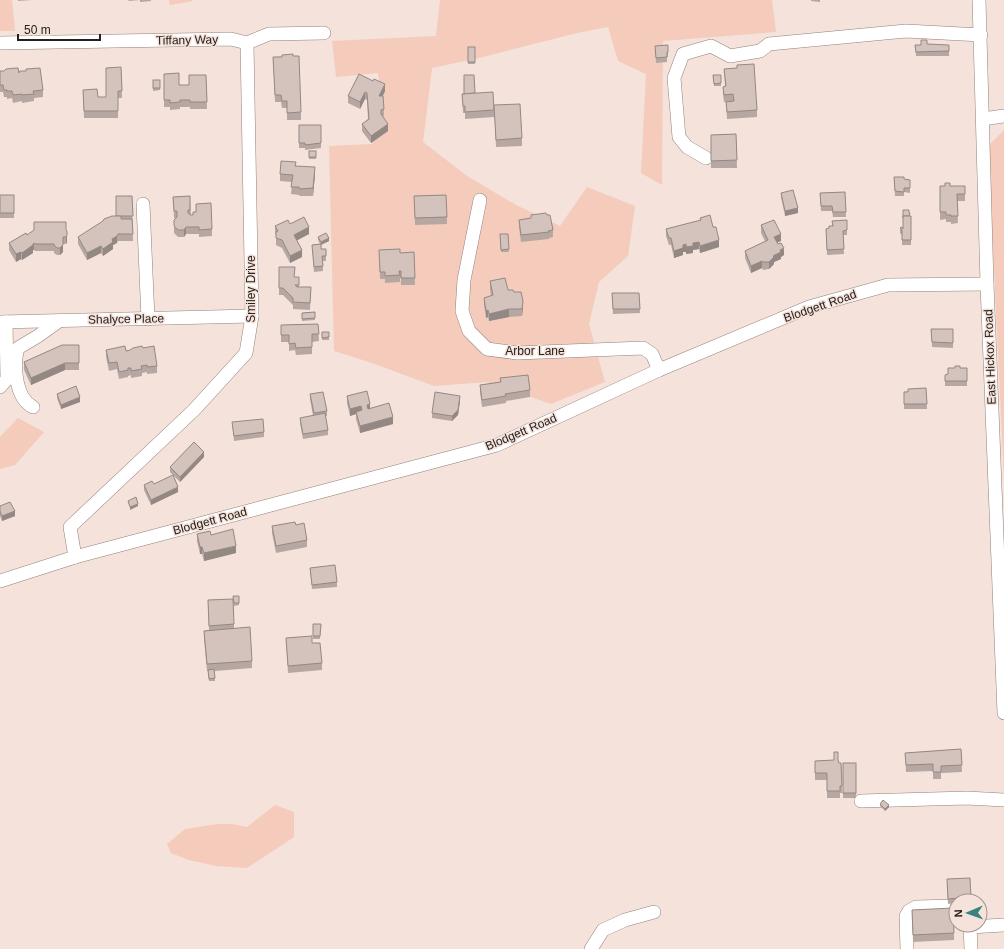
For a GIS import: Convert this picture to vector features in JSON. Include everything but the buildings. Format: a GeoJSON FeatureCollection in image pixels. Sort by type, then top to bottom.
{"type":"FeatureCollection","features":[{"type":"Feature","properties":{"kind":"street","name":"East Hickox Road"},"geometry":{"type":"LineString","coordinates":[[979,0],[987,284],[1000,511],[1004,714]]}},
{"type":"Feature","properties":{"kind":"street"},"geometry":{"type":"LineString","coordinates":[[706,158],[687,147],[680,137],[674,78],[683,54],[711,46],[730,56],[760,51],[769,44],[906,31],[980,35]]}},
{"type":"Feature","properties":{"kind":"street"},"geometry":{"type":"LineString","coordinates":[[247,43],[269,34],[324,33]]}},
{"type":"Feature","properties":{"kind":"street","name":"Tiffany Way"},"geometry":{"type":"LineString","coordinates":[[0,43],[231,39],[247,43]]}},
{"type":"Feature","properties":{"kind":"street","name":"Smiley Drive"},"geometry":{"type":"LineString","coordinates":[[75,557],[70,527],[194,410],[246,353],[252,316],[247,43]]}},
{"type":"Feature","properties":{"kind":"street"},"geometry":{"type":"LineString","coordinates":[[983,119],[1004,116]]}},
{"type":"Feature","properties":{"kind":"street","name":"Arbor Lane"},"geometry":{"type":"LineString","coordinates":[[480,200],[464,280],[462,311],[469,331],[487,349],[517,353],[643,348],[652,354],[659,370]]}},
{"type":"Feature","properties":{"kind":"street"},"geometry":{"type":"LineString","coordinates":[[143,204],[148,319]]}},
{"type":"Feature","properties":{"kind":"street","name":"Blodgett Road"},"geometry":{"type":"LineString","coordinates":[[0,581],[75,557],[497,445],[659,370],[809,308],[888,284],[987,284]]}},
{"type":"Feature","properties":{"kind":"street","name":"Shalyce Place"},"geometry":{"type":"LineString","coordinates":[[3,322],[252,316]]}},
{"type":"Feature","properties":{"kind":"street"},"geometry":{"type":"LineString","coordinates":[[32,407],[28,404],[18,387],[15,358],[18,348],[60,321]]}},
{"type":"Feature","properties":{"kind":"street"},"geometry":{"type":"LineString","coordinates":[[0,387],[7,379],[3,322]]}},
{"type":"Feature","properties":{"kind":"street"},"geometry":{"type":"LineString","coordinates":[[862,801],[967,798],[1004,800]]}},
{"type":"Feature","properties":{"kind":"street"},"geometry":{"type":"LineString","coordinates":[[907,949],[906,916],[909,911],[916,907],[948,906]]}},
{"type":"Feature","properties":{"kind":"street"},"geometry":{"type":"LineString","coordinates":[[591,949],[603,930],[625,920],[654,912]]}},
{"type":"Feature","properties":{"kind":"street"},"geometry":{"type":"LineString","coordinates":[[988,925],[1004,925]]}},
{"type":"Feature","properties":{"kind":"street"},"geometry":{"type":"LineString","coordinates":[[970,933],[971,949]]}},
{"type":"Feature","properties":{"kind":"shaded area"},"geometry":{"type":"Polygon","coordinates":[[[0,0],[12,0],[15,31],[0,31],[0,0]]]}},
{"type":"Feature","properties":{"kind":"shaded area"},"geometry":{"type":"Polygon","coordinates":[[[169,0],[192,0],[193,1],[170,5],[169,0]]]}},
{"type":"Feature","properties":{"kind":"shaded area"},"geometry":{"type":"Polygon","coordinates":[[[440,0],[772,0],[776,32],[663,41],[662,185],[641,173],[646,74],[618,61],[608,27],[432,68],[423,142],[467,176],[516,205],[560,226],[587,187],[635,206],[628,256],[599,282],[589,324],[605,382],[551,404],[487,382],[434,386],[372,363],[334,351],[329,146],[372,144],[383,121],[378,73],[336,77],[332,41],[436,36],[440,0]]]}},
{"type":"Feature","properties":{"kind":"shaded area"},"geometry":{"type":"Polygon","coordinates":[[[1004,130],[1004,478],[988,146],[1004,130]]]}},
{"type":"Feature","properties":{"kind":"shaded area"},"geometry":{"type":"Polygon","coordinates":[[[18,418],[44,432],[15,465],[0,469],[0,437],[18,418]]]}},
{"type":"Feature","properties":{"kind":"shaded area"},"geometry":{"type":"Polygon","coordinates":[[[275,805],[294,812],[294,837],[247,868],[216,866],[189,860],[171,853],[167,844],[185,829],[218,824],[232,824],[247,827],[275,805]]]}}]}
